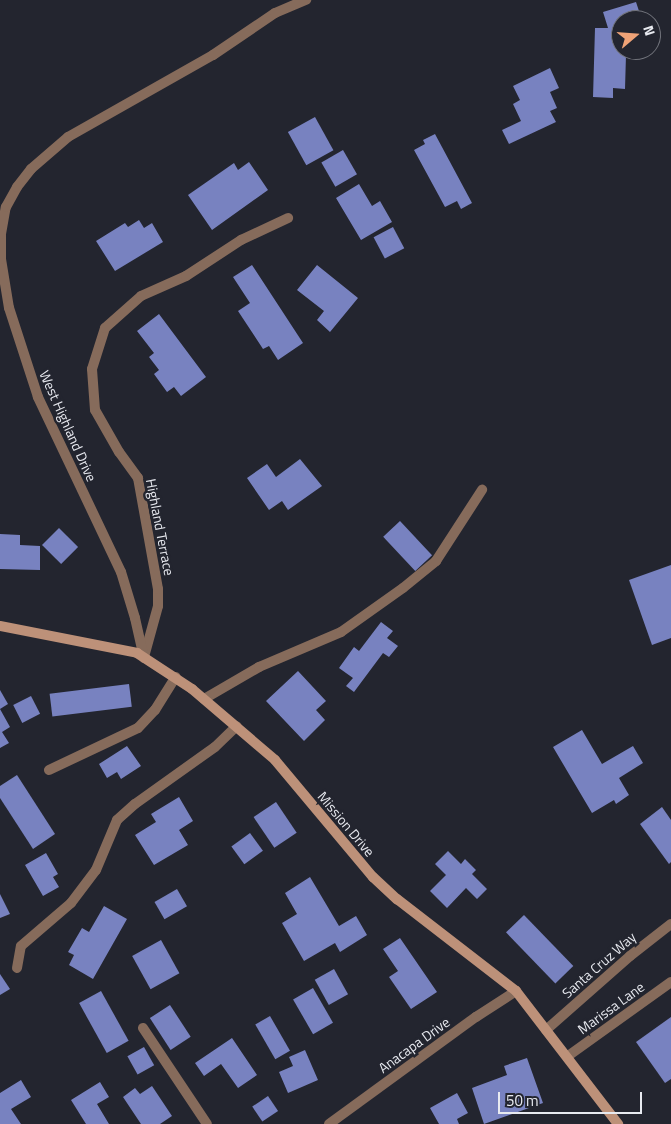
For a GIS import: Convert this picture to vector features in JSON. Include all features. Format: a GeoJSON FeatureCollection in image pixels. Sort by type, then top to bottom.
{"type":"FeatureCollection","features":[{"type":"Feature","properties":{"kind":"street","name":"West Highland Drive"},"geometry":{"type":"LineString","coordinates":[[144,658],[135,618],[121,572],[38,397],[8,308],[1,259],[1,234],[6,207],[17,187],[31,169],[68,137],[213,55],[275,13],[306,0]]}},
{"type":"Feature","properties":{"kind":"street","name":"Highland Terrace"},"geometry":{"type":"LineString","coordinates":[[144,658],[156,614],[158,590],[138,478],[119,452],[95,410],[92,370],[105,328],[140,296],[186,276],[241,240],[288,218]]}},
{"type":"Feature","properties":{"kind":"street"},"geometry":{"type":"LineString","coordinates":[[204,699],[260,667],[342,632],[403,588],[436,561],[482,490]]}},
{"type":"Feature","properties":{"kind":"street","name":"Mission Drive"},"geometry":{"type":"LineString","coordinates":[[0,626],[137,654],[176,677],[204,699],[275,760],[373,877],[397,899],[516,990],[618,1124]]}},
{"type":"Feature","properties":{"kind":"street"},"geometry":{"type":"LineString","coordinates":[[49,770],[138,728],[155,710],[176,677]]}},
{"type":"Feature","properties":{"kind":"street"},"geometry":{"type":"LineString","coordinates":[[17,968],[21,946],[71,903],[96,870],[117,820],[135,804],[215,747],[237,726]]}},
{"type":"Feature","properties":{"kind":"street","name":"Santa Cruz Way"},"geometry":{"type":"LineString","coordinates":[[546,1030],[624,961],[671,924]]}},
{"type":"Feature","properties":{"kind":"street","name":"Marissa Lane"},"geometry":{"type":"LineString","coordinates":[[568,1056],[671,982]]}},
{"type":"Feature","properties":{"kind":"street","name":"Anacapa Drive"},"geometry":{"type":"LineString","coordinates":[[329,1124],[476,1016],[516,990]]}},
{"type":"Feature","properties":{"kind":"street"},"geometry":{"type":"LineString","coordinates":[[143,1028],[207,1124]]}},
{"type":"Feature","properties":{"kind":"building"},"geometry":{"type":"Polygon","coordinates":[[[636,2],[639,10],[611,10],[611,60],[626,60],[625,89],[613,88],[613,98],[593,97],[595,28],[608,28],[603,12],[636,2]]]}},
{"type":"Feature","properties":{"kind":"building"},"geometry":{"type":"Polygon","coordinates":[[[550,68],[559,88],[550,92],[557,108],[550,111],[556,122],[509,144],[502,130],[521,121],[513,104],[520,100],[513,86],[550,68]]]}},
{"type":"Feature","properties":{"kind":"building"},"geometry":{"type":"Polygon","coordinates":[[[315,117],[333,150],[306,165],[288,132],[315,117]]]}},
{"type":"Feature","properties":{"kind":"building"},"geometry":{"type":"Polygon","coordinates":[[[435,134],[472,203],[461,209],[457,201],[445,207],[414,150],[425,144],[423,140],[435,134]]]}},
{"type":"Feature","properties":{"kind":"building"},"geometry":{"type":"Polygon","coordinates":[[[343,150],[357,174],[335,187],[321,162],[343,150]]]}},
{"type":"Feature","properties":{"kind":"building"},"geometry":{"type":"Polygon","coordinates":[[[249,162],[268,190],[212,230],[188,195],[234,163],[238,170],[249,162]]]}},
{"type":"Feature","properties":{"kind":"building"},"geometry":{"type":"Polygon","coordinates":[[[359,184],[372,206],[380,201],[392,222],[361,240],[336,198],[359,184]]]}},
{"type":"Feature","properties":{"kind":"building"},"geometry":{"type":"Polygon","coordinates":[[[139,220],[144,228],[152,223],[163,242],[115,271],[96,241],[125,223],[128,227],[139,220]]]}},
{"type":"Feature","properties":{"kind":"building"},"geometry":{"type":"Polygon","coordinates":[[[393,227],[404,248],[385,259],[374,237],[393,227]]]}},
{"type":"Feature","properties":{"kind":"building"},"geometry":{"type":"Polygon","coordinates":[[[252,265],[303,343],[278,360],[269,346],[263,349],[238,311],[250,303],[233,277],[252,265]]]}},
{"type":"Feature","properties":{"kind":"building"},"geometry":{"type":"Polygon","coordinates":[[[317,265],[358,298],[330,332],[317,320],[324,311],[297,290],[317,265]]]}},
{"type":"Feature","properties":{"kind":"building"},"geometry":{"type":"Polygon","coordinates":[[[159,314],[206,377],[181,396],[174,387],[167,392],[154,374],[159,370],[149,357],[154,353],[137,331],[159,314]]]}},
{"type":"Feature","properties":{"kind":"building"},"geometry":{"type":"Polygon","coordinates":[[[300,459],[322,486],[288,510],[282,501],[269,510],[247,478],[267,464],[276,477],[300,459]]]}},
{"type":"Feature","properties":{"kind":"building"},"geometry":{"type":"Polygon","coordinates":[[[400,521],[432,555],[415,571],[383,537],[400,521]]]}},
{"type":"Feature","properties":{"kind":"building"},"geometry":{"type":"Polygon","coordinates":[[[59,528],[78,547],[61,564],[42,545],[59,528]]]}},
{"type":"Feature","properties":{"kind":"building"},"geometry":{"type":"Polygon","coordinates":[[[0,534],[20,535],[20,545],[40,546],[40,570],[0,569],[0,534]]]}},
{"type":"Feature","properties":{"kind":"building"},"geometry":{"type":"Polygon","coordinates":[[[671,565],[671,638],[652,645],[629,580],[671,565]]]}},
{"type":"Feature","properties":{"kind":"building"},"geometry":{"type":"Polygon","coordinates":[[[381,622],[393,631],[387,638],[398,646],[389,657],[383,653],[354,692],[346,686],[353,678],[339,668],[354,647],[359,651],[381,622]]]}},
{"type":"Feature","properties":{"kind":"building"},"geometry":{"type":"Polygon","coordinates":[[[298,671],[326,701],[316,710],[325,720],[304,741],[266,701],[298,671]]]}},
{"type":"Feature","properties":{"kind":"building"},"geometry":{"type":"Polygon","coordinates":[[[129,684],[132,707],[52,717],[50,694],[129,684]]]}},
{"type":"Feature","properties":{"kind":"building"},"geometry":{"type":"Polygon","coordinates":[[[0,690],[8,704],[0,709],[0,690]]]}},
{"type":"Feature","properties":{"kind":"building"},"geometry":{"type":"Polygon","coordinates":[[[31,696],[40,714],[22,723],[13,705],[31,696]]]}},
{"type":"Feature","properties":{"kind":"building"},"geometry":{"type":"Polygon","coordinates":[[[0,709],[10,727],[2,732],[9,743],[0,748],[0,709]]]}},
{"type":"Feature","properties":{"kind":"building"},"geometry":{"type":"Polygon","coordinates":[[[582,730],[602,764],[633,746],[643,763],[619,778],[629,795],[616,804],[614,800],[592,813],[553,747],[582,730]]]}},
{"type":"Feature","properties":{"kind":"building"},"geometry":{"type":"Polygon","coordinates":[[[127,746],[141,766],[121,779],[117,772],[107,778],[99,764],[127,746]]]}},
{"type":"Feature","properties":{"kind":"building"},"geometry":{"type":"Polygon","coordinates":[[[17,775],[55,834],[33,849],[0,798],[0,786],[17,775]]]}},
{"type":"Feature","properties":{"kind":"building"},"geometry":{"type":"Polygon","coordinates":[[[179,797],[193,821],[179,830],[188,845],[154,865],[135,835],[156,822],[151,814],[179,797]]]}},
{"type":"Feature","properties":{"kind":"building"},"geometry":{"type":"Polygon","coordinates":[[[276,802],[297,833],[274,848],[254,817],[276,802]]]}},
{"type":"Feature","properties":{"kind":"building"},"geometry":{"type":"Polygon","coordinates":[[[662,807],[671,820],[671,862],[669,864],[640,824],[662,807]]]}},
{"type":"Feature","properties":{"kind":"building"},"geometry":{"type":"Polygon","coordinates":[[[250,833],[263,851],[244,864],[231,847],[250,833]]]}},
{"type":"Feature","properties":{"kind":"building"},"geometry":{"type":"Polygon","coordinates":[[[448,851],[461,864],[465,859],[476,870],[472,874],[487,889],[477,899],[466,888],[447,908],[430,891],[446,875],[435,864],[448,851]]]}},
{"type":"Feature","properties":{"kind":"building"},"geometry":{"type":"Polygon","coordinates":[[[46,853],[58,874],[53,877],[59,887],[43,896],[25,865],[46,853]]]}},
{"type":"Feature","properties":{"kind":"building"},"geometry":{"type":"Polygon","coordinates":[[[310,877],[339,926],[356,916],[367,935],[340,952],[335,943],[304,961],[282,923],[297,914],[285,893],[310,877]]]}},
{"type":"Feature","properties":{"kind":"building"},"geometry":{"type":"Polygon","coordinates":[[[177,889],[187,906],[164,919],[154,902],[177,889]]]}},
{"type":"Feature","properties":{"kind":"building"},"geometry":{"type":"Polygon","coordinates":[[[0,894],[10,914],[0,918],[0,894]]]}},
{"type":"Feature","properties":{"kind":"building"},"geometry":{"type":"Polygon","coordinates":[[[104,906],[127,919],[93,979],[69,965],[74,955],[68,952],[82,928],[89,932],[104,906]]]}},
{"type":"Feature","properties":{"kind":"building"},"geometry":{"type":"Polygon","coordinates":[[[524,915],[573,966],[555,983],[506,932],[524,915]]]}},
{"type":"Feature","properties":{"kind":"building"},"geometry":{"type":"Polygon","coordinates":[[[400,938],[437,992],[411,1009],[389,977],[398,971],[383,949],[400,938]]]}},
{"type":"Feature","properties":{"kind":"building"},"geometry":{"type":"Polygon","coordinates":[[[161,940],[179,973],[151,989],[132,956],[161,940]]]}},
{"type":"Feature","properties":{"kind":"building"},"geometry":{"type":"Polygon","coordinates":[[[334,969],[348,994],[329,1005],[315,980],[334,969]]]}},
{"type":"Feature","properties":{"kind":"building"},"geometry":{"type":"Polygon","coordinates":[[[0,974],[10,989],[0,995],[0,974]]]}},
{"type":"Feature","properties":{"kind":"building"},"geometry":{"type":"Polygon","coordinates":[[[313,988],[333,1023],[313,1034],[293,1000],[313,988]]]}},
{"type":"Feature","properties":{"kind":"building"},"geometry":{"type":"Polygon","coordinates":[[[101,991],[129,1041],[107,1053],[79,1003],[101,991]]]}},
{"type":"Feature","properties":{"kind":"building"},"geometry":{"type":"Polygon","coordinates":[[[170,1005],[191,1037],[171,1050],[150,1018],[170,1005]]]}},
{"type":"Feature","properties":{"kind":"building"},"geometry":{"type":"Polygon","coordinates":[[[270,1016],[290,1051],[275,1059],[255,1024],[270,1016]]]}},
{"type":"Feature","properties":{"kind":"building"},"geometry":{"type":"Polygon","coordinates":[[[671,1017],[671,1079],[665,1083],[636,1042],[671,1017]]]}},
{"type":"Feature","properties":{"kind":"building"},"geometry":{"type":"Polygon","coordinates":[[[232,1038],[257,1075],[238,1088],[221,1064],[204,1076],[195,1063],[232,1038]]]}},
{"type":"Feature","properties":{"kind":"building"},"geometry":{"type":"Polygon","coordinates":[[[144,1047],[154,1065],[138,1075],[127,1056],[144,1047]]]}},
{"type":"Feature","properties":{"kind":"building"},"geometry":{"type":"Polygon","coordinates":[[[305,1050],[318,1080],[288,1093],[279,1072],[293,1066],[289,1057],[305,1050]]]}},
{"type":"Feature","properties":{"kind":"building"},"geometry":{"type":"Polygon","coordinates":[[[527,1058],[543,1103],[484,1124],[472,1088],[507,1075],[504,1066],[527,1058]]]}},
{"type":"Feature","properties":{"kind":"building"},"geometry":{"type":"Polygon","coordinates":[[[21,1080],[31,1097],[11,1109],[21,1124],[0,1124],[0,1093],[21,1080]]]}},
{"type":"Feature","properties":{"kind":"building"},"geometry":{"type":"Polygon","coordinates":[[[100,1082],[109,1097],[97,1104],[109,1124],[86,1124],[71,1100],[100,1082]]]}},
{"type":"Feature","properties":{"kind":"building"},"geometry":{"type":"Polygon","coordinates":[[[152,1086],[172,1116],[160,1124],[141,1124],[123,1097],[135,1088],[140,1094],[152,1086]]]}},
{"type":"Feature","properties":{"kind":"building"},"geometry":{"type":"Polygon","coordinates":[[[457,1093],[468,1113],[457,1119],[459,1124],[439,1124],[430,1108],[457,1093]]]}},
{"type":"Feature","properties":{"kind":"building"},"geometry":{"type":"Polygon","coordinates":[[[268,1096],[278,1111],[262,1122],[252,1107],[268,1096]]]}}]}
